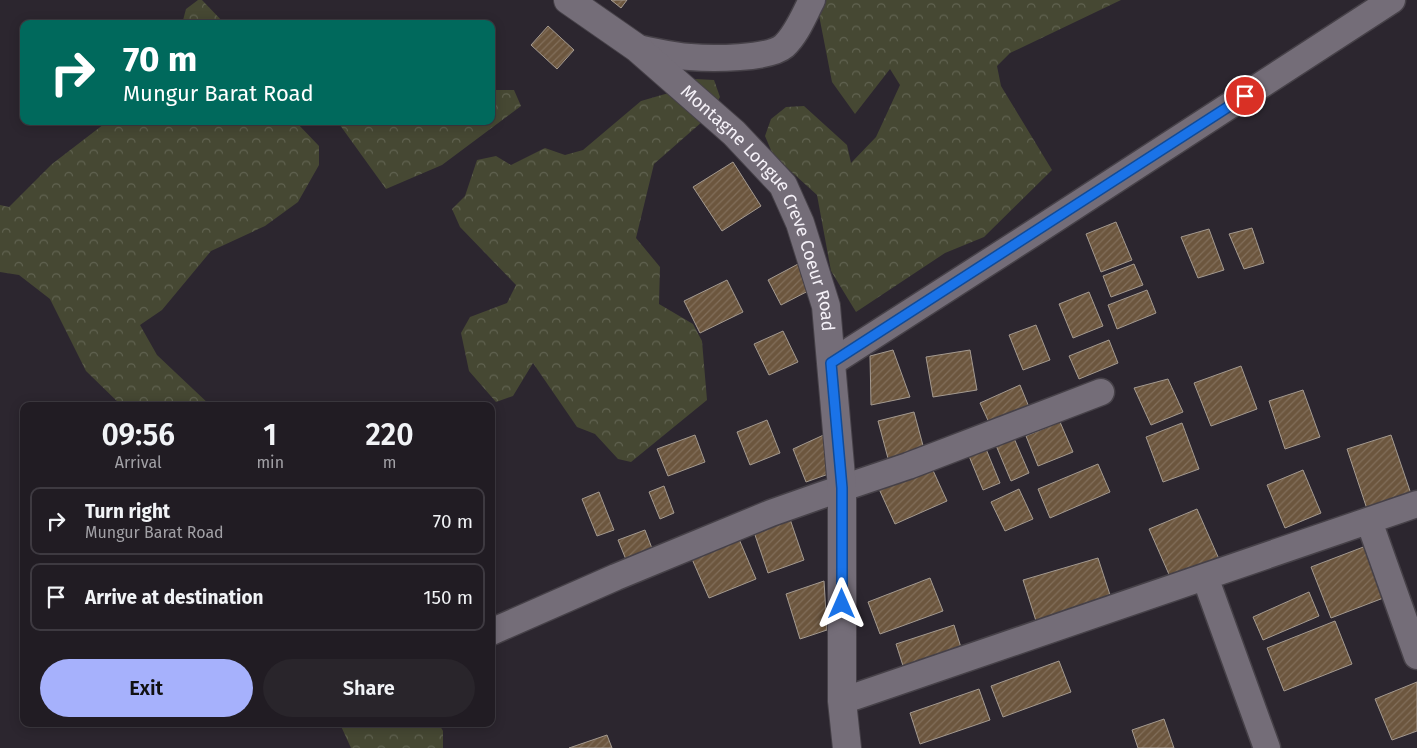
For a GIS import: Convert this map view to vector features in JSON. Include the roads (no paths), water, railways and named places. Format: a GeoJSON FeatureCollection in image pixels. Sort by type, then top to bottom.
{"type":"FeatureCollection","features":[{"type":"Feature","properties":{"kind":"main road","name":"Montagne Longue Creve Coeur Road"},"geometry":{"type":"LineString","coordinates":[[568,0],[637,48],[734,133],[782,185],[800,223],[826,306],[842,488],[842,700],[847,748]]}},
{"type":"Feature","properties":{"kind":"street"},"geometry":{"type":"LineString","coordinates":[[637,48],[689,57],[746,56],[772,53],[784,46],[797,30],[812,0]]}},
{"type":"Feature","properties":{"kind":"street"},"geometry":{"type":"LineString","coordinates":[[831,363],[1041,229],[1392,0]]}},
{"type":"Feature","properties":{"kind":"street"},"geometry":{"type":"LineString","coordinates":[[495,630],[616,576],[771,513],[908,466],[1101,392]]}},
{"type":"Feature","properties":{"kind":"street"},"geometry":{"type":"LineString","coordinates":[[842,700],[1417,504]]}},
{"type":"Feature","properties":{"kind":"street"},"geometry":{"type":"LineString","coordinates":[[1369,521],[1417,656]]}},
{"type":"Feature","properties":{"kind":"street"},"geometry":{"type":"LineString","coordinates":[[1205,577],[1267,748]]}}]}
